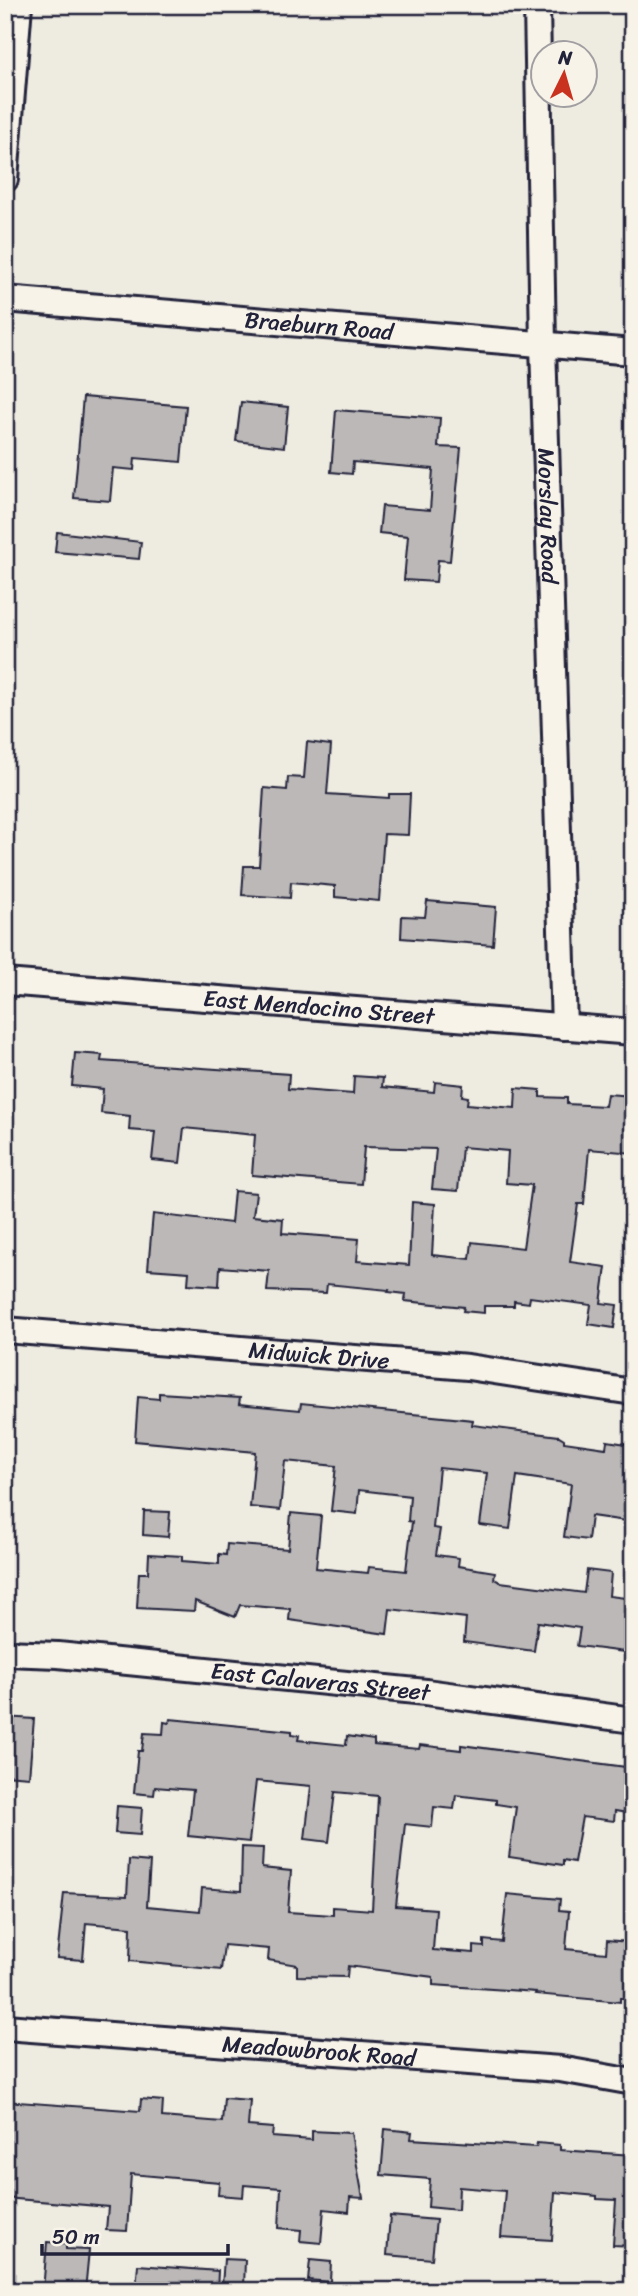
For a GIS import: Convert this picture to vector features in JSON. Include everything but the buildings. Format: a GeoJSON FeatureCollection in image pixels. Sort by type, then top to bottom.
{"type":"FeatureCollection","features":[{"type":"Feature","properties":{"kind":"street"},"geometry":{"type":"LineString","coordinates":[[5,179],[19,5]]}},
{"type":"Feature","properties":{"kind":"street","name":"Morslay Road"},"geometry":{"type":"LineString","coordinates":[[537,5],[543,345],[564,1027]]}},
{"type":"Feature","properties":{"kind":"street","name":"Braeburn Road"},"geometry":{"type":"LineString","coordinates":[[5,299],[633,352]]}},
{"type":"Feature","properties":{"kind":"street","name":"East Mendocino Street"},"geometry":{"type":"LineString","coordinates":[[5,982],[633,1032]]}},
{"type":"Feature","properties":{"kind":"street","name":"Midwick Drive"},"geometry":{"type":"LineString","coordinates":[[5,1330],[468,1367],[633,1392]]}},
{"type":"Feature","properties":{"kind":"street","name":"East Calaveras Street"},"geometry":{"type":"LineString","coordinates":[[5,1653],[58,1654],[426,1692],[633,1720]]}},
{"type":"Feature","properties":{"kind":"street","name":"Meadowbrook Road"},"geometry":{"type":"LineString","coordinates":[[5,2027],[560,2069],[633,2082]]}}]}
